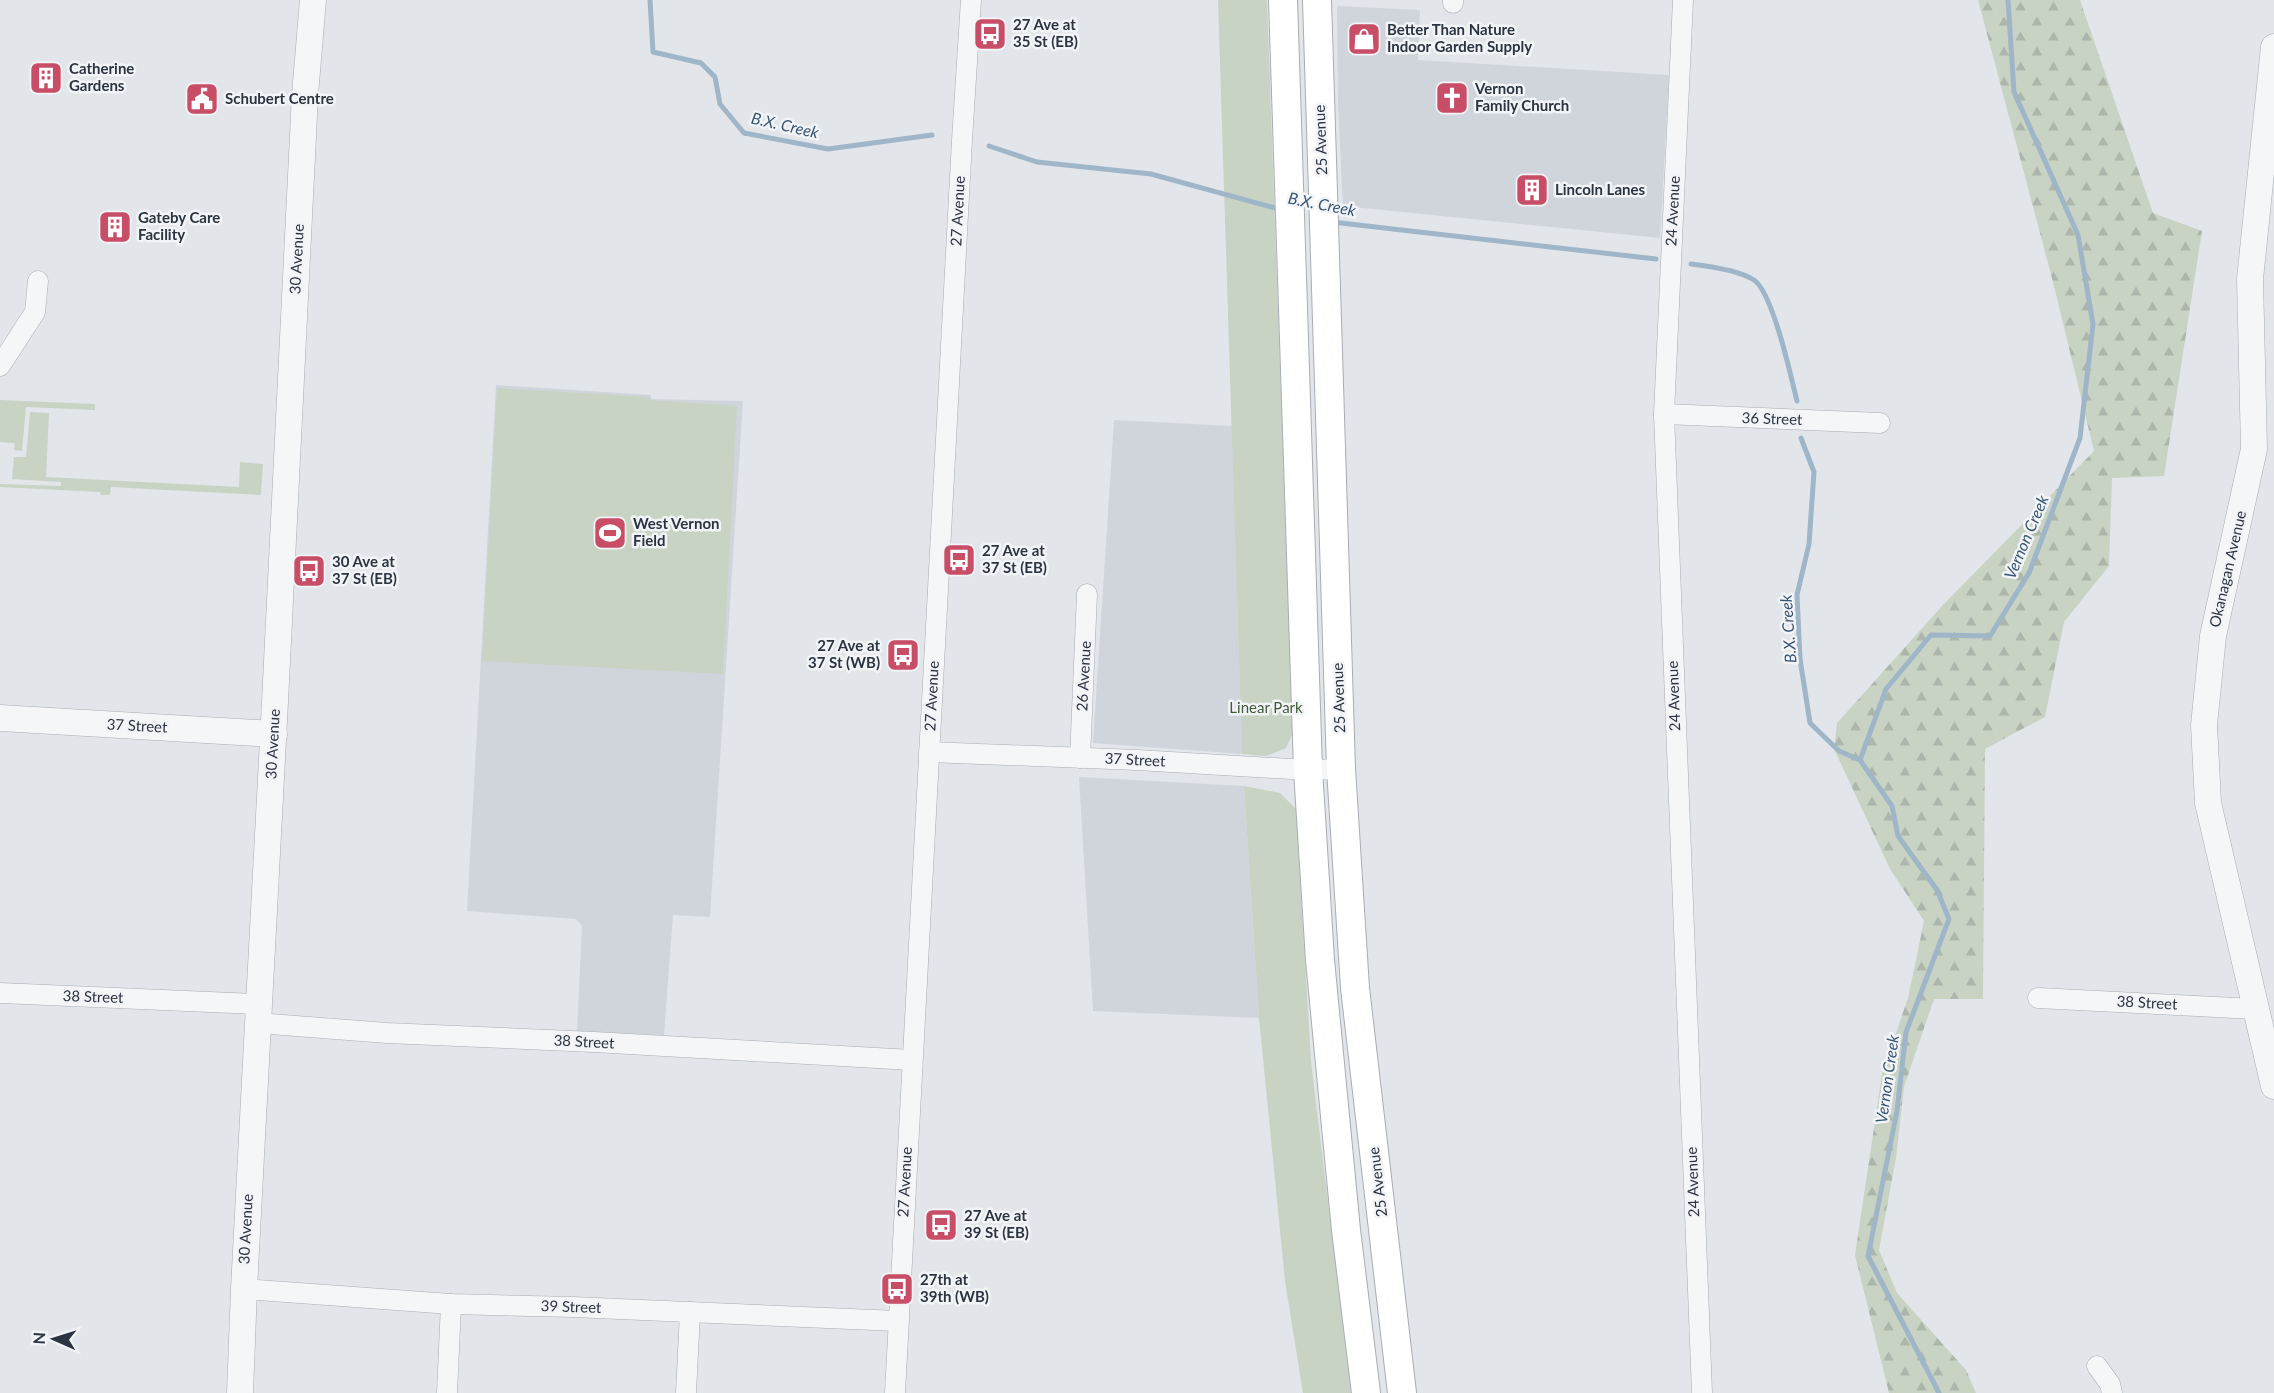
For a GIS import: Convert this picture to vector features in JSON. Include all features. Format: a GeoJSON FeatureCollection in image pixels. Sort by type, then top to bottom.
{"type":"FeatureCollection","features":[{"type":"Feature","properties":{"kind":"main road"},"geometry":{"type":"LineString","coordinates":[[1283,0],[1308,770],[1322,991],[1346,1230],[1366,1393]]}},
{"type":"Feature","properties":{"kind":"main road","name":"25 Avenue"},"geometry":{"type":"LineString","coordinates":[[1317,0],[1341,770],[1355,988],[1402,1393]]}},
{"type":"Feature","properties":{"kind":"street","name":"30 Avenue"},"geometry":{"type":"LineString","coordinates":[[297,0],[305,95]]}},
{"type":"Feature","properties":{"kind":"street","name":"30 Avenue"},"geometry":{"type":"LineString","coordinates":[[240,1393],[243,1289],[274,734],[305,95],[314,0]]}},
{"type":"Feature","properties":{"kind":"street","name":"27 Avenue"},"geometry":{"type":"LineString","coordinates":[[895,1393],[971,0]]}},
{"type":"Feature","properties":{"kind":"street","name":"24 Avenue"},"geometry":{"type":"LineString","coordinates":[[1683,0],[1664,414],[1702,1393]]}},
{"type":"Feature","properties":{"kind":"street","name":"Okanagan Avenue"},"geometry":{"type":"LineString","coordinates":[[2274,47],[2250,279],[2254,449],[2213,636],[2204,725],[2208,803],[2274,1086]]}},
{"type":"Feature","properties":{"kind":"street"},"geometry":{"type":"LineString","coordinates":[[0,366],[36,312],[38,281]]}},
{"type":"Feature","properties":{"kind":"street","name":"36 Street"},"geometry":{"type":"LineString","coordinates":[[1664,414],[1880,423]]}},
{"type":"Feature","properties":{"kind":"street","name":"26 Avenue"},"geometry":{"type":"LineString","coordinates":[[1080,758],[1087,594]]}},
{"type":"Feature","properties":{"kind":"street","name":"37 Street"},"geometry":{"type":"LineString","coordinates":[[0,718],[274,734]]}},
{"type":"Feature","properties":{"kind":"street","name":"37 Street"},"geometry":{"type":"LineString","coordinates":[[929,752],[1341,770]]}},
{"type":"Feature","properties":{"kind":"street","name":"38 Street"},"geometry":{"type":"LineString","coordinates":[[0,993],[258,1014],[387,1034],[594,1042],[912,1060]]}},
{"type":"Feature","properties":{"kind":"street","name":"38 Street"},"geometry":{"type":"LineString","coordinates":[[2038,998],[2255,1009]]}},
{"type":"Feature","properties":{"kind":"street","name":"39 Street"},"geometry":{"type":"LineString","coordinates":[[243,1289],[451,1304],[898,1322]]}},
{"type":"Feature","properties":{"kind":"street"},"geometry":{"type":"LineString","coordinates":[[447,1393],[451,1304]]}},
{"type":"Feature","properties":{"kind":"street"},"geometry":{"type":"LineString","coordinates":[[686,1393],[690,1312]]}},
{"type":"Feature","properties":{"kind":"street"},"geometry":{"type":"LineString","coordinates":[[2097,1366],[2110,1384],[2112,1393]]}},
{"type":"Feature","properties":{"kind":"shaded area"},"geometry":{"type":"Polygon","coordinates":[[[1337,6],[1420,10],[1418,60],[1669,75],[1660,238],[1343,206],[1338,103],[1337,6]]]}},
{"type":"Feature","properties":{"kind":"shaded area"},"geometry":{"type":"Polygon","coordinates":[[[496,385],[651,395],[651,399],[743,401],[710,917],[673,915],[664,1035],[577,1031],[582,926],[576,919],[467,911],[496,385]]]}},
{"type":"Feature","properties":{"kind":"shaded area"},"geometry":{"type":"Polygon","coordinates":[[[1114,420],[1232,426],[1242,754],[1093,743],[1114,420]]]}},
{"type":"Feature","properties":{"kind":"shaded area"},"geometry":{"type":"Polygon","coordinates":[[[1079,777],[1244,786],[1259,1018],[1093,1011],[1079,777]]]}},
{"type":"Feature","properties":{"kind":"green space","name":"Linear Park"},"geometry":{"type":"Polygon","coordinates":[[[1218,0],[1267,0],[1293,733],[1286,748],[1266,756],[1242,754],[1218,0]]]}},
{"type":"Feature","properties":{"kind":"green space"},"geometry":{"type":"Polygon","coordinates":[[[1978,0],[2080,0],[2153,213],[2202,231],[2164,476],[2112,478],[2109,566],[2064,622],[2045,717],[1985,749],[1983,999],[1934,999],[1904,1087],[1896,1158],[1879,1250],[1897,1293],[1966,1370],[1976,1393],[1889,1393],[1855,1255],[1882,1074],[1908,998],[1924,921],[1890,869],[1834,749],[1837,723],[1942,606],[2094,451],[2053,282],[1978,0]]]}},
{"type":"Feature","properties":{"kind":"green space","name":"West Vernon Field"},"geometry":{"type":"Polygon","coordinates":[[[497,388],[650,397],[650,400],[737,406],[723,674],[482,661],[497,388]]]}},
{"type":"Feature","properties":{"kind":"green space"},"geometry":{"type":"Polygon","coordinates":[[[0,400],[95,404],[95,410],[26,407],[22,451],[14,450],[15,443],[0,442],[0,400]]]}},
{"type":"Feature","properties":{"kind":"green space"},"geometry":{"type":"Polygon","coordinates":[[[30,412],[49,413],[46,477],[239,487],[240,462],[263,464],[261,495],[111,487],[110,495],[101,495],[100,492],[0,487],[0,484],[61,486],[61,482],[12,479],[14,457],[26,457],[30,412]]]}},
{"type":"Feature","properties":{"kind":"green space"},"geometry":{"type":"Polygon","coordinates":[[[1244,786],[1280,793],[1296,809],[1311,1061],[1351,1393],[1303,1393],[1285,1281],[1259,1018],[1244,786]]]}},
{"type":"Feature","properties":{"kind":"waterway","name":"B.X. Creek"},"geometry":{"type":"LineString","coordinates":[[650,0],[653,52],[701,63],[715,77],[720,104],[744,133],[828,149],[932,135]]}},
{"type":"Feature","properties":{"kind":"waterway","name":"Vernon Creek"},"geometry":{"type":"LineString","coordinates":[[1860,760],[1886,689],[1931,635],[1990,636],[2029,573],[2080,438],[2093,324],[2078,235],[2014,92],[2008,0]]}},
{"type":"Feature","properties":{"kind":"waterway","name":"B.X. Creek"},"geometry":{"type":"LineString","coordinates":[[989,146],[1037,162],[1151,174],[1282,210]]}},
{"type":"Feature","properties":{"kind":"waterway","name":"B.X. Creek"},"geometry":{"type":"LineString","coordinates":[[1332,222],[1656,259]]}},
{"type":"Feature","properties":{"kind":"waterway","name":"B.X. Creek"},"geometry":{"type":"LineString","coordinates":[[1691,264],[1741,274],[1754,280],[1761,288],[1780,336],[1797,401]]}},
{"type":"Feature","properties":{"kind":"waterway","name":"B.X. Creek"},"geometry":{"type":"LineString","coordinates":[[1801,438],[1814,472],[1809,544],[1797,595],[1800,659],[1810,723],[1839,751],[1860,760]]}},
{"type":"Feature","properties":{"kind":"waterway","name":"Vernon Creek"},"geometry":{"type":"LineString","coordinates":[[1860,760],[1892,806],[1898,836],[1937,890],[1949,919],[1906,1032],[1897,1111],[1868,1256],[1939,1393]]}},
{"type":"Feature","properties":{"kind":"place","name":"27 Ave at 35 St (EB)"},"geometry":{"type":"Point","coordinates":[990,34]}},
{"type":"Feature","properties":{"kind":"place","name":"Better Than Nature Indoor Garden Supply"},"geometry":{"type":"Point","coordinates":[1364,39]}},
{"type":"Feature","properties":{"kind":"place","name":"Catherine Gardens"},"geometry":{"type":"Point","coordinates":[46,78]}},
{"type":"Feature","properties":{"kind":"place","name":"Vernon Family Church"},"geometry":{"type":"Point","coordinates":[1452,98]}},
{"type":"Feature","properties":{"kind":"place","name":"Schubert Centre"},"geometry":{"type":"Point","coordinates":[202,99]}},
{"type":"Feature","properties":{"kind":"place","name":"Lincoln Lanes"},"geometry":{"type":"Point","coordinates":[1532,190]}},
{"type":"Feature","properties":{"kind":"place","name":"Gateby Care Facility"},"geometry":{"type":"Point","coordinates":[115,227]}},
{"type":"Feature","properties":{"kind":"place","name":"West Vernon Field"},"geometry":{"type":"Point","coordinates":[610,533]}},
{"type":"Feature","properties":{"kind":"place","name":"27 Ave at 37 St (EB)"},"geometry":{"type":"Point","coordinates":[959,560]}},
{"type":"Feature","properties":{"kind":"place","name":"30 Ave at 37 St (EB)"},"geometry":{"type":"Point","coordinates":[309,571]}},
{"type":"Feature","properties":{"kind":"place","name":"27 Ave at 37 St (WB)"},"geometry":{"type":"Point","coordinates":[903,655]}},
{"type":"Feature","properties":{"kind":"place","name":"27 Ave at 39 St (EB)"},"geometry":{"type":"Point","coordinates":[941,1225]}},
{"type":"Feature","properties":{"kind":"place","name":"27th at 39th (WB)"},"geometry":{"type":"Point","coordinates":[897,1289]}}]}
